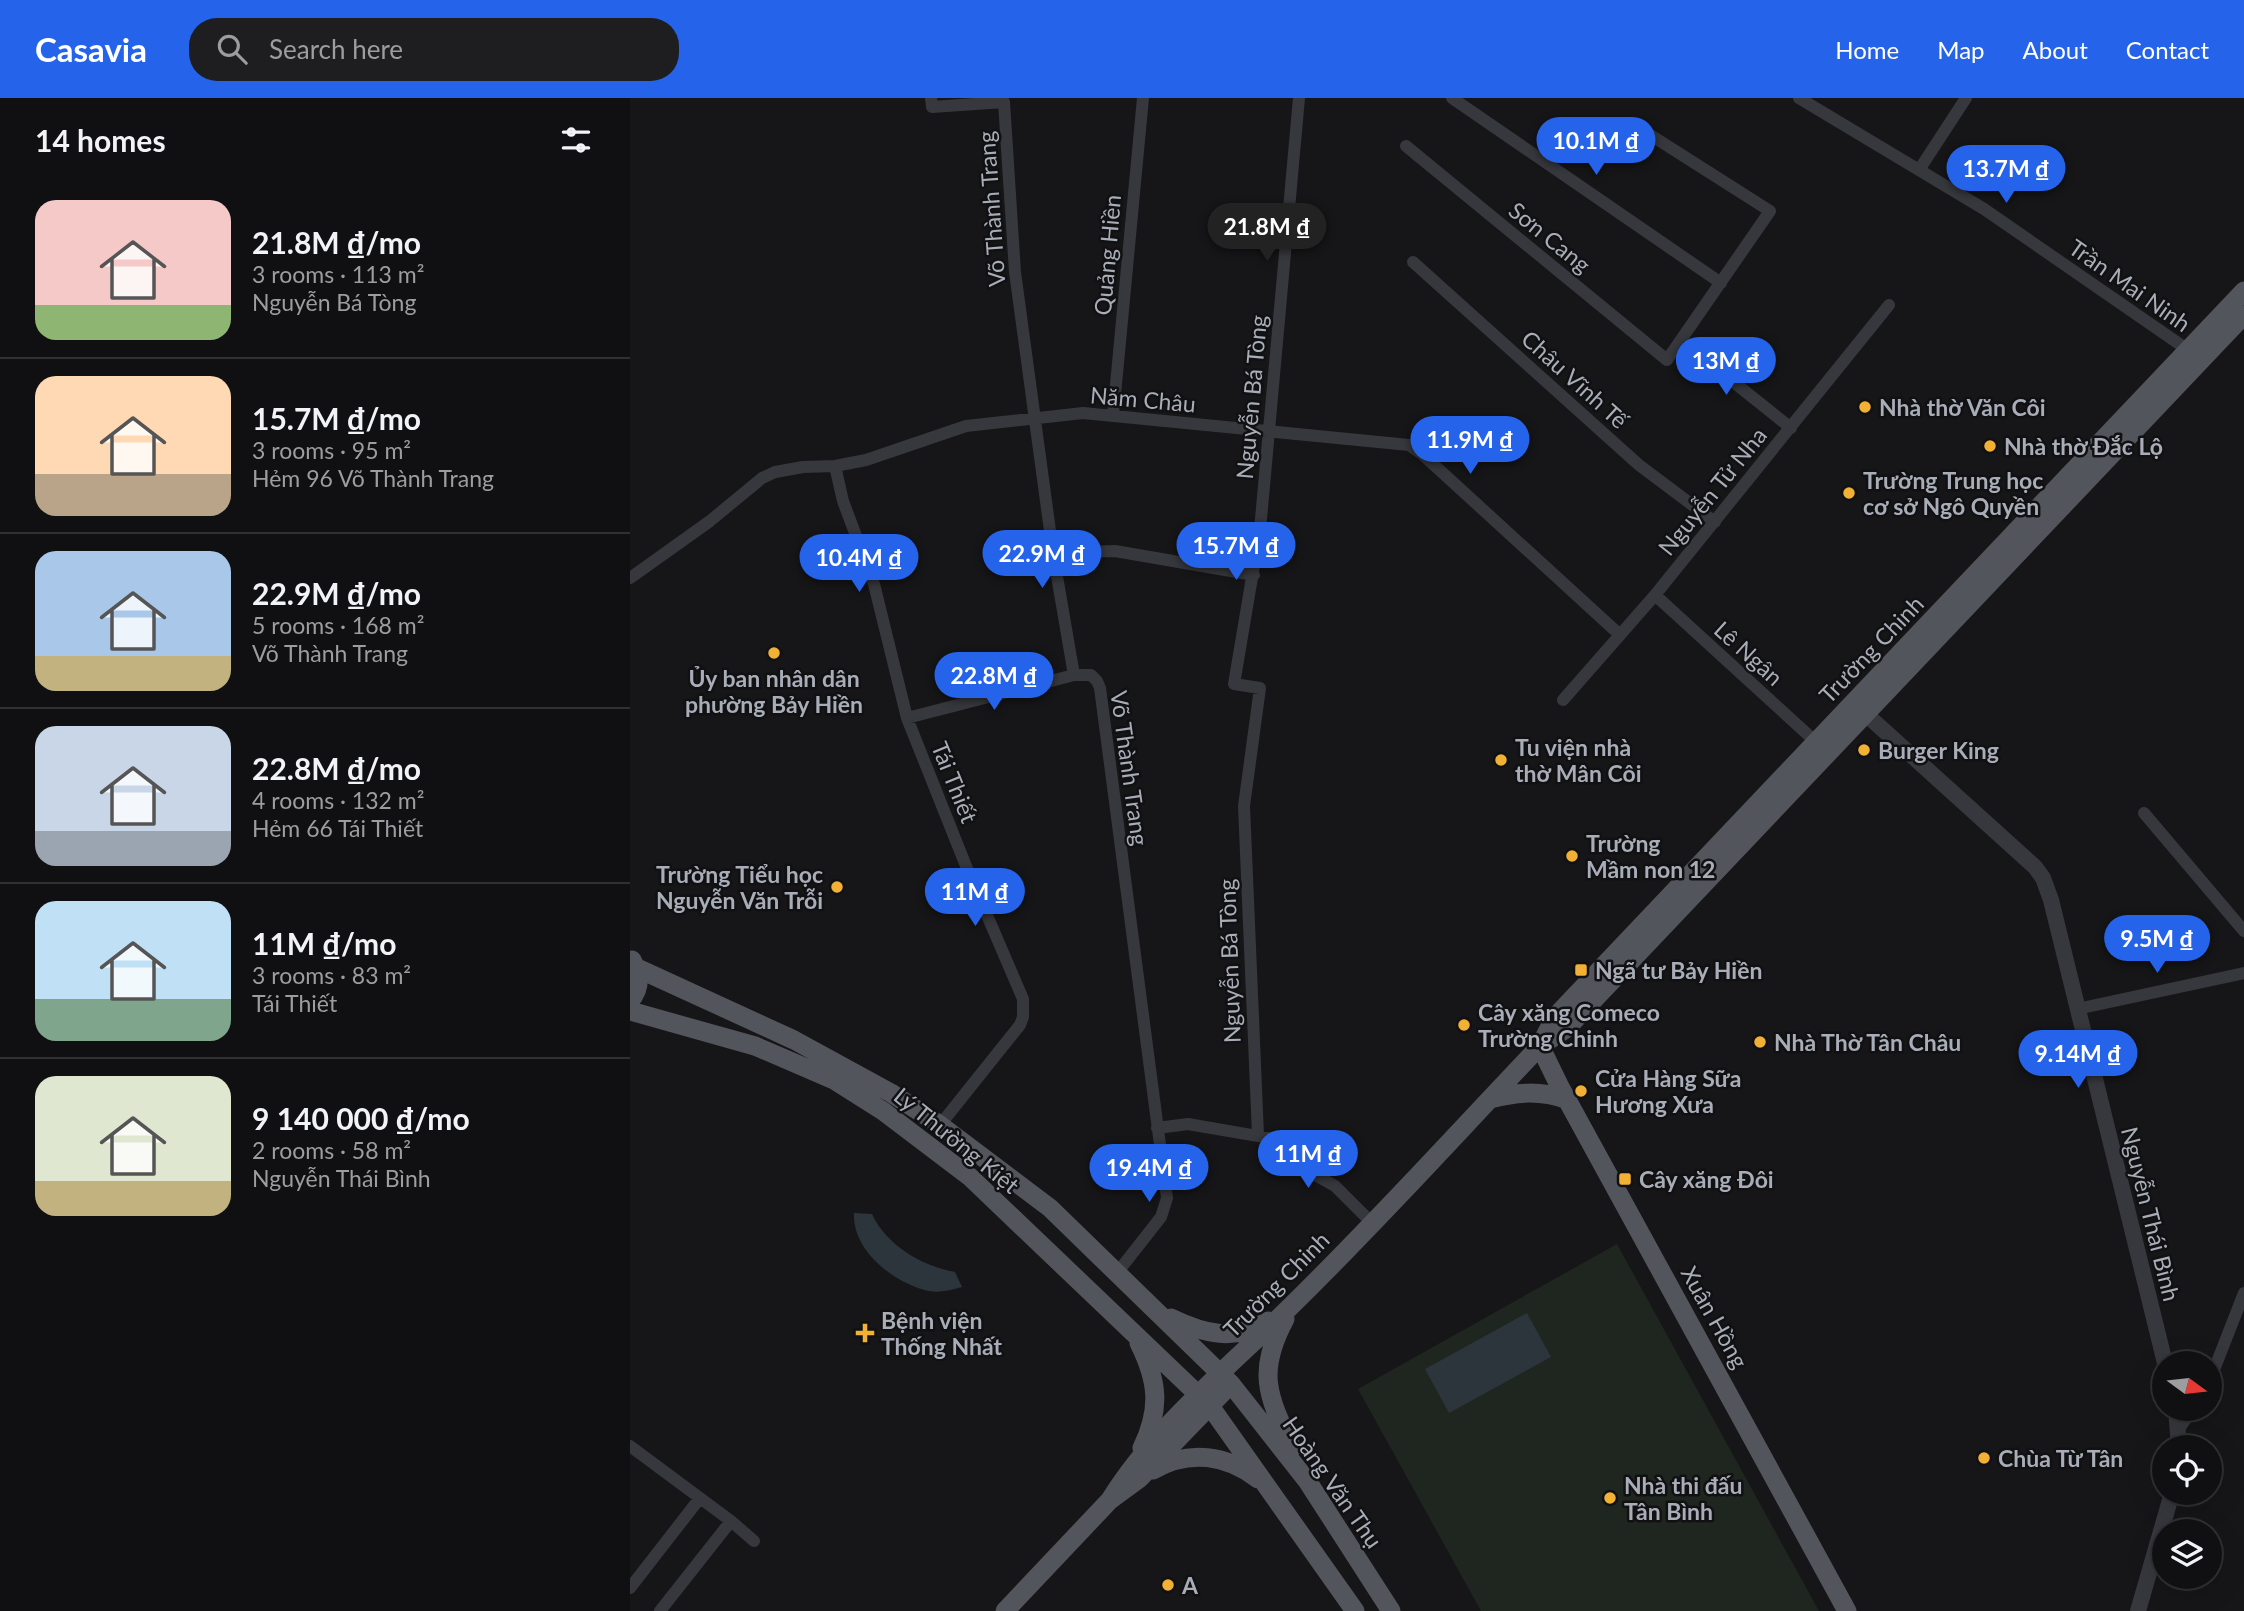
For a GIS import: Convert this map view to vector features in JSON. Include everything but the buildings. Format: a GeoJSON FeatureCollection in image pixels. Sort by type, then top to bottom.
{"type":"FeatureCollection","features":[{"type":"Feature","properties":{"kind":"main road","name":"Trường Chinh"},"geometry":{"type":"LineString","coordinates":[[1684,893],[1859,708],[2244,291]]}},
{"type":"Feature","properties":{"kind":"main road","name":"Trường Chinh"},"geometry":{"type":"LineString","coordinates":[[1135,1473],[1540,1046],[1567,1028],[1816,742],[1859,708],[2244,315]]}},
{"type":"Feature","properties":{"kind":"main road","name":"Lý Thường Kiệt"},"geometry":{"type":"LineString","coordinates":[[633,963],[843,1065],[940,1125],[1050,1208],[1150,1305]]}},
{"type":"Feature","properties":{"kind":"main road"},"geometry":{"type":"LineString","coordinates":[[630,1001],[638,987],[633,963]]}},
{"type":"Feature","properties":{"kind":"main road","name":"Lý Thường Kiệt"},"geometry":{"type":"LineString","coordinates":[[630,1011],[755,1046],[789,1059],[834,1080],[874,1105],[970,1177],[1205,1400]]}},
{"type":"Feature","properties":{"kind":"main road","name":"Xuân Hồng"},"geometry":{"type":"LineString","coordinates":[[1540,1046],[1847,1611]]}},
{"type":"Feature","properties":{"kind":"main road"},"geometry":{"type":"LineString","coordinates":[[1490,1099],[1531,1091],[1568,1100]]}},
{"type":"Feature","properties":{"kind":"main road"},"geometry":{"type":"LineString","coordinates":[[1150,1305],[1187,1326],[1224,1335],[1250,1331],[1292,1305]]}},
{"type":"Feature","properties":{"kind":"main road"},"geometry":{"type":"LineString","coordinates":[[1150,1305],[1226,1379]]}},
{"type":"Feature","properties":{"kind":"main road"},"geometry":{"type":"LineString","coordinates":[[1292,1305],[1269,1353],[1268,1384],[1277,1417],[1308,1482]]}},
{"type":"Feature","properties":{"kind":"main road"},"geometry":{"type":"LineString","coordinates":[[1158,1356],[1180,1334]]}},
{"type":"Feature","properties":{"kind":"main road"},"geometry":{"type":"LineString","coordinates":[[1005,1611],[1135,1473],[1156,1406],[1152,1374],[1135,1336]]}},
{"type":"Feature","properties":{"kind":"main road","name":"Hoàng Văn Thụ"},"geometry":{"type":"LineString","coordinates":[[1226,1379],[1308,1482],[1391,1611]]}},
{"type":"Feature","properties":{"kind":"main road"},"geometry":{"type":"LineString","coordinates":[[1205,1400],[1355,1611]]}},
{"type":"Feature","properties":{"kind":"main road"},"geometry":{"type":"LineString","coordinates":[[1135,1473],[1174,1461],[1203,1456],[1232,1463],[1268,1487]]}},
{"type":"Feature","properties":{"kind":"street","name":"Võ Thành Trang"},"geometry":{"type":"LineString","coordinates":[[931,98],[932,107],[1004,102],[1015,272],[1053,553],[1074,675],[1091,675],[1100,688],[1167,1187],[1165,1209],[1116,1273]]}},
{"type":"Feature","properties":{"kind":"street","name":"Quảng Hiền"},"geometry":{"type":"LineString","coordinates":[[1113,416],[1143,98]]}},
{"type":"Feature","properties":{"kind":"street","name":"Nguyễn Bá Tòng"},"geometry":{"type":"LineString","coordinates":[[1258,1135],[1244,806],[1260,688],[1234,684],[1254,575],[1299,98]]}},
{"type":"Feature","properties":{"kind":"street"},"geometry":{"type":"LineString","coordinates":[[1452,98],[1721,282]]}},
{"type":"Feature","properties":{"kind":"street","name":"Trần Mai Ninh"},"geometry":{"type":"LineString","coordinates":[[1799,98],[1984,209],[2188,350]]}},
{"type":"Feature","properties":{"kind":"street"},"geometry":{"type":"LineString","coordinates":[[1919,170],[1966,98]]}},
{"type":"Feature","properties":{"kind":"street"},"geometry":{"type":"LineString","coordinates":[[1641,129],[1770,211],[1681,340],[1791,428]]}},
{"type":"Feature","properties":{"kind":"street","name":"Sơn Cang"},"geometry":{"type":"LineString","coordinates":[[1406,146],[1667,360],[1681,340]]}},
{"type":"Feature","properties":{"kind":"street","name":"Châu Vĩnh Tế"},"geometry":{"type":"LineString","coordinates":[[1413,262],[1639,465],[1715,522]]}},
{"type":"Feature","properties":{"kind":"street","name":"Nguyễn Tử Nha"},"geometry":{"type":"LineString","coordinates":[[1563,700],[1655,595],[1889,305]]}},
{"type":"Feature","properties":{"kind":"street","name":"Năm Châu"},"geometry":{"type":"LineString","coordinates":[[630,578],[710,521],[762,478],[786,470],[835,466],[866,460],[966,426],[1083,414],[1401,444],[1416,449],[1620,635]]}},
{"type":"Feature","properties":{"kind":"street","name":"Tái Thiết"},"geometry":{"type":"LineString","coordinates":[[835,466],[843,501],[874,584],[907,718],[1024,1007],[1020,1025],[940,1125]]}},
{"type":"Feature","properties":{"kind":"street"},"geometry":{"type":"LineString","coordinates":[[1053,553],[1115,551],[1254,575]]}},
{"type":"Feature","properties":{"kind":"street","name":"Lê Ngân"},"geometry":{"type":"LineString","coordinates":[[1655,595],[1816,742]]}},
{"type":"Feature","properties":{"kind":"street"},"geometry":{"type":"LineString","coordinates":[[907,718],[1074,675]]}},
{"type":"Feature","properties":{"kind":"street","name":"Nguyễn Thái Bình"},"geometry":{"type":"LineString","coordinates":[[1859,708],[2035,867],[2043,878],[2162,1351]]}},
{"type":"Feature","properties":{"kind":"street"},"geometry":{"type":"LineString","coordinates":[[2144,813],[2244,931]]}},
{"type":"Feature","properties":{"kind":"street"},"geometry":{"type":"LineString","coordinates":[[2077,1010],[2244,974]]}},
{"type":"Feature","properties":{"kind":"street"},"geometry":{"type":"LineString","coordinates":[[1157,1128],[1188,1124],[1258,1135],[1282,1143],[1310,1172],[1335,1186],[1372,1223]]}},
{"type":"Feature","properties":{"kind":"street"},"geometry":{"type":"LineString","coordinates":[[2221,1351],[2244,1293]]}},
{"type":"Feature","properties":{"kind":"street"},"geometry":{"type":"LineString","coordinates":[[2177,1421],[2178,1435]]}},
{"type":"Feature","properties":{"kind":"street"},"geometry":{"type":"LineString","coordinates":[[2178,1430],[2184,1421]]}},
{"type":"Feature","properties":{"kind":"street"},"geometry":{"type":"LineString","coordinates":[[630,1446],[754,1541]]}},
{"type":"Feature","properties":{"kind":"street"},"geometry":{"type":"LineString","coordinates":[[630,1588],[700,1498]]}},
{"type":"Feature","properties":{"kind":"street"},"geometry":{"type":"LineString","coordinates":[[2138,1611],[2169,1505]]}},
{"type":"Feature","properties":{"kind":"street"},"geometry":{"type":"LineString","coordinates":[[660,1611],[731,1521]]}},
{"type":"Feature","properties":{"kind":"shaded area"},"geometry":{"type":"Polygon","coordinates":[[[854,1213],[872,1214],[886,1235],[896,1244],[930,1265],[955,1272],[962,1287],[929,1291],[890,1273],[868,1253],[860,1240],[854,1213]]]}},
{"type":"Feature","properties":{"kind":"shaded area"},"geometry":{"type":"Polygon","coordinates":[[[1617,1244],[1819,1611],[1481,1611],[1358,1389],[1617,1244]]]}},
{"type":"Feature","properties":{"kind":"shaded area"},"geometry":{"type":"Polygon","coordinates":[[[1527,1313],[1551,1357],[1449,1413],[1425,1369],[1527,1313]]]}},
{"type":"Feature","properties":{"kind":"place","name":"Nhà thờ Văn Côi"},"geometry":{"type":"Point","coordinates":[1865,407]}},
{"type":"Feature","properties":{"kind":"place","name":"Nhà thờ Đắc Lộ"},"geometry":{"type":"Point","coordinates":[1990,446]}},
{"type":"Feature","properties":{"kind":"place","name":"Trường Trung học cơ sở Ngô Quyền"},"geometry":{"type":"Point","coordinates":[1849,493]}},
{"type":"Feature","properties":{"kind":"place","name":"Ủy ban nhân dân phường Bảy Hiền"},"geometry":{"type":"Point","coordinates":[774,653]}},
{"type":"Feature","properties":{"kind":"place","name":"Burger King"},"geometry":{"type":"Point","coordinates":[1864,750]}},
{"type":"Feature","properties":{"kind":"place","name":"Tu viện nhà thờ Mân Côi"},"geometry":{"type":"Point","coordinates":[1501,760]}},
{"type":"Feature","properties":{"kind":"place","name":"Trường Mầm non 12"},"geometry":{"type":"Point","coordinates":[1572,856]}},
{"type":"Feature","properties":{"kind":"place","name":"Trường Tiểu học Nguyễn Văn Trỗi"},"geometry":{"type":"Point","coordinates":[837,887]}},
{"type":"Feature","properties":{"kind":"place","name":"Ngã tư Bảy Hiền"},"geometry":{"type":"Point","coordinates":[1581,970]}},
{"type":"Feature","properties":{"kind":"place","name":"Cây xăng Comeco Trường Chinh"},"geometry":{"type":"Point","coordinates":[1464,1025]}},
{"type":"Feature","properties":{"kind":"place","name":"Nhà Thờ Tân Châu"},"geometry":{"type":"Point","coordinates":[1760,1042]}},
{"type":"Feature","properties":{"kind":"place","name":"Cửa Hàng Sữa Hương Xưa"},"geometry":{"type":"Point","coordinates":[1581,1091]}},
{"type":"Feature","properties":{"kind":"place","name":"Cây xăng Đôi"},"geometry":{"type":"Point","coordinates":[1625,1179]}},
{"type":"Feature","properties":{"kind":"place","name":"Bệnh viện Thống Nhất"},"geometry":{"type":"Point","coordinates":[865,1333]}},
{"type":"Feature","properties":{"kind":"place","name":"Chùa Từ Tân"},"geometry":{"type":"Point","coordinates":[1984,1458]}},
{"type":"Feature","properties":{"kind":"place","name":"Nhà thi đấu Tân Bình"},"geometry":{"type":"Point","coordinates":[1610,1498]}},
{"type":"Feature","properties":{"kind":"place","name":"A"},"geometry":{"type":"Point","coordinates":[1168,1585]}}]}
